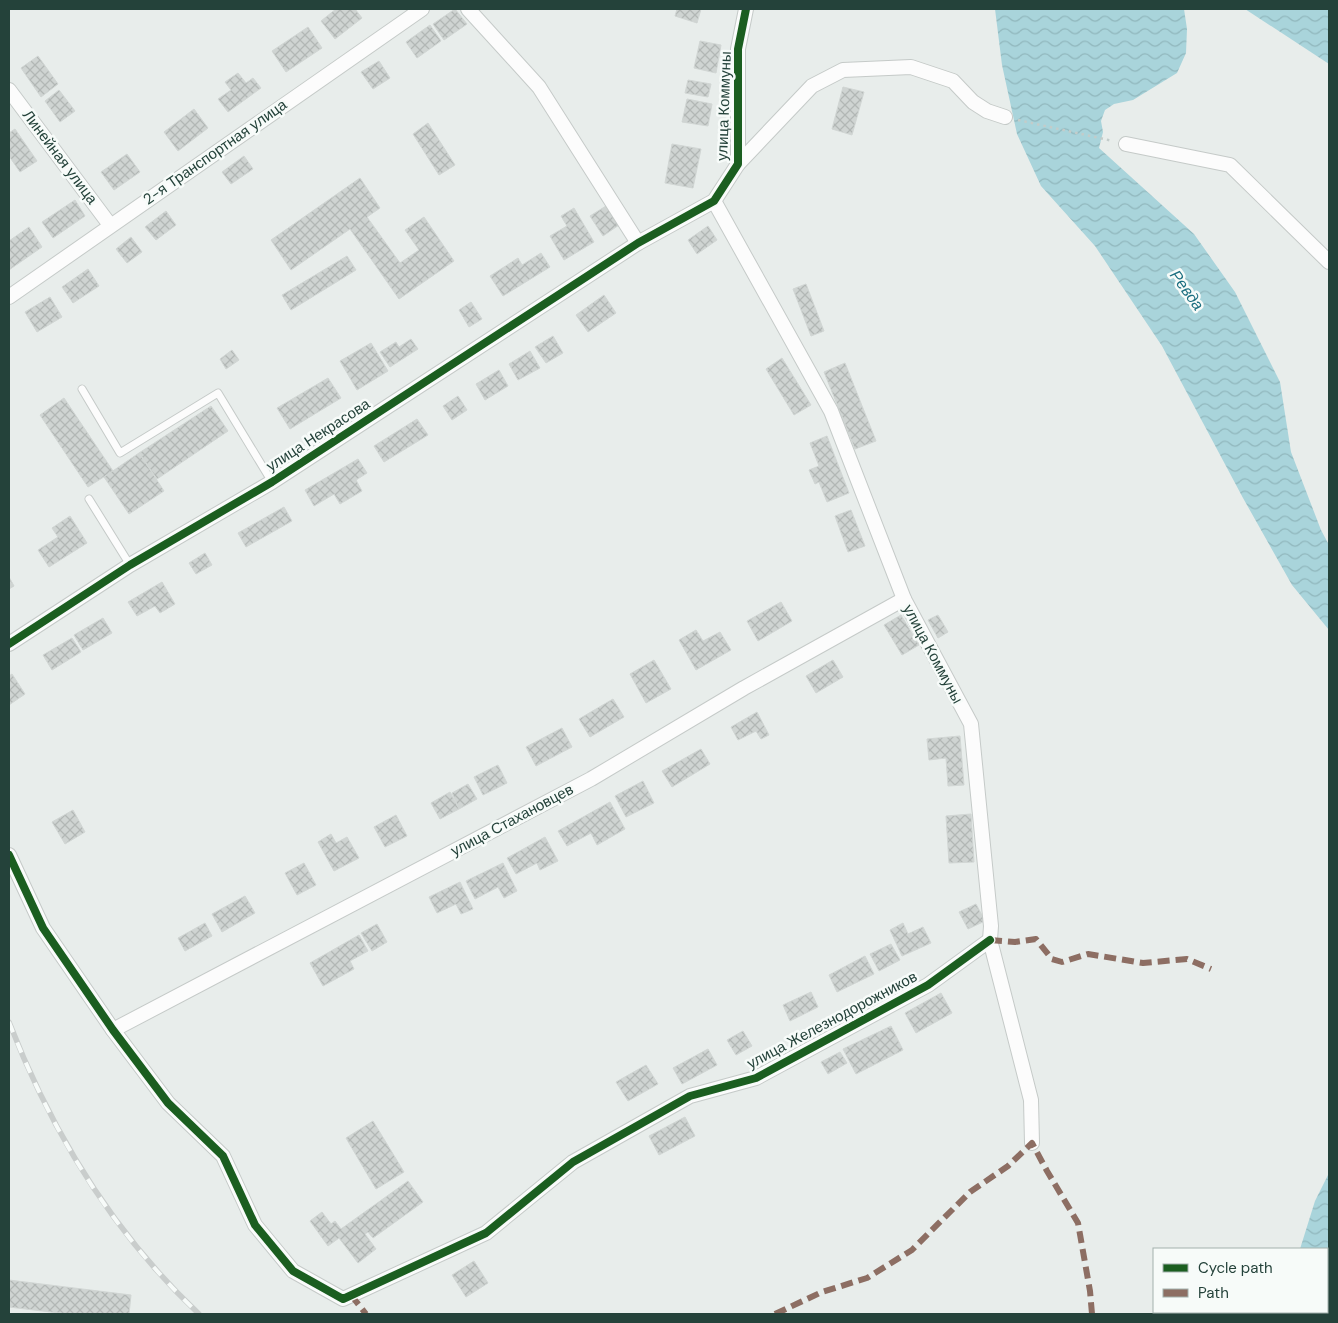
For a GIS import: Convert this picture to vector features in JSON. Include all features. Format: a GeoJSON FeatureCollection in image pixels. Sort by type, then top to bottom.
{"type":"FeatureCollection","features":[{"type":"Feature","properties":{"kind":"street","name":"2-я Транспортная улица"},"geometry":{"type":"LineString","coordinates":[[9,297],[422,9]]}},
{"type":"Feature","properties":{"kind":"street"},"geometry":{"type":"LineString","coordinates":[[468,9],[539,87],[638,244]]}},
{"type":"Feature","properties":{"kind":"street","name":"улица Коммуны"},"geometry":{"type":"LineString","coordinates":[[638,244],[714,201],[738,164],[738,49],[746,9]]}},
{"type":"Feature","properties":{"kind":"street"},"geometry":{"type":"LineString","coordinates":[[738,164],[812,86],[843,70],[910,67],[953,81],[973,102],[986,111],[1005,117]]}},
{"type":"Feature","properties":{"kind":"street","name":"Линейная улица"},"geometry":{"type":"LineString","coordinates":[[9,90],[110,225]]}},
{"type":"Feature","properties":{"kind":"street"},"geometry":{"type":"LineString","coordinates":[[1126,144],[1230,165],[1329,262]]}},
{"type":"Feature","properties":{"kind":"street","name":"улица Коммуны"},"geometry":{"type":"LineString","coordinates":[[714,201],[831,411],[904,599],[971,724],[991,926],[990,940],[1031,1100],[1032,1143]]}},
{"type":"Feature","properties":{"kind":"street","name":"улица Некрасова"},"geometry":{"type":"LineString","coordinates":[[9,644],[130,565],[272,482],[638,244]]}},
{"type":"Feature","properties":{"kind":"street","name":"улица Стахановцев"},"geometry":{"type":"LineString","coordinates":[[113,1030],[591,778],[744,688],[904,599]]}},
{"type":"Feature","properties":{"kind":"street"},"geometry":{"type":"LineString","coordinates":[[9,855],[42,928],[113,1030]]}},
{"type":"Feature","properties":{"kind":"street","name":"улица Железнодорожников"},"geometry":{"type":"LineString","coordinates":[[113,1030],[168,1103],[223,1156],[256,1225],[293,1271],[343,1299],[486,1233],[573,1162],[690,1096],[756,1078],[928,985],[990,940]]}},
{"type":"Feature","properties":{"kind":"lane"},"geometry":{"type":"LineString","coordinates":[[82,389],[120,453],[218,392],[272,482]]}},
{"type":"Feature","properties":{"kind":"lane"},"geometry":{"type":"LineString","coordinates":[[89,499],[130,565]]}},
{"type":"Feature","properties":{"kind":"path"},"geometry":{"type":"LineString","coordinates":[[1005,117],[1126,144]]}},
{"type":"Feature","properties":{"kind":"water","name":"Ревда"},"geometry":{"type":"Polygon","coordinates":[[[995,9],[1184,9],[1187,29],[1186,53],[1177,73],[1133,100],[1114,104],[1105,110],[1101,121],[1103,132],[1099,148],[1194,234],[1235,292],[1280,382],[1291,452],[1321,530],[1329,545],[1329,630],[1292,585],[1162,346],[1095,246],[1041,186],[1017,134],[1002,65],[995,9]]]}},
{"type":"Feature","properties":{"kind":"water"},"geometry":{"type":"Polygon","coordinates":[[[1245,9],[1329,9],[1329,64],[1245,9]]]}},
{"type":"Feature","properties":{"kind":"water"},"geometry":{"type":"Polygon","coordinates":[[[1329,1173],[1329,1314],[1275,1314],[1328,1313],[1328,1248],[1300,1248],[1315,1201],[1329,1173]]]}},
{"type":"Feature","properties":{"kind":"building"},"geometry":{"type":"Polygon","coordinates":[[[336,9],[355,9],[362,18],[335,39],[321,21],[336,9]]]}},
{"type":"Feature","properties":{"kind":"building"},"geometry":{"type":"Polygon","coordinates":[[[455,9],[467,24],[444,40],[433,24],[455,9]]]}},
{"type":"Feature","properties":{"kind":"building"},"geometry":{"type":"Polygon","coordinates":[[[677,9],[701,9],[697,23],[675,16],[677,9]]]}},
{"type":"Feature","properties":{"kind":"building"},"geometry":{"type":"Polygon","coordinates":[[[430,25],[441,41],[417,58],[406,42],[430,25]]]}},
{"type":"Feature","properties":{"kind":"building"},"geometry":{"type":"Polygon","coordinates":[[[308,27],[322,48],[286,72],[272,51],[308,27]]]}},
{"type":"Feature","properties":{"kind":"building"},"geometry":{"type":"Polygon","coordinates":[[[700,41],[721,45],[716,73],[694,68],[700,41]]]}},
{"type":"Feature","properties":{"kind":"building"},"geometry":{"type":"Polygon","coordinates":[[[38,56],[58,84],[41,97],[21,68],[38,56]]]}},
{"type":"Feature","properties":{"kind":"building"},"geometry":{"type":"Polygon","coordinates":[[[379,61],[390,78],[373,89],[361,72],[379,61]]]}},
{"type":"Feature","properties":{"kind":"building"},"geometry":{"type":"Polygon","coordinates":[[[238,73],[246,83],[253,78],[261,88],[228,112],[218,99],[231,90],[225,82],[238,73]]]}},
{"type":"Feature","properties":{"kind":"building"},"geometry":{"type":"Polygon","coordinates":[[[688,80],[711,84],[708,97],[685,93],[688,80]]]}},
{"type":"Feature","properties":{"kind":"building"},"geometry":{"type":"Polygon","coordinates":[[[843,87],[864,92],[852,135],[832,129],[843,87]]]}},
{"type":"Feature","properties":{"kind":"building"},"geometry":{"type":"Polygon","coordinates":[[[59,90],[75,111],[60,122],[45,101],[59,90]]]}},
{"type":"Feature","properties":{"kind":"building"},"geometry":{"type":"Polygon","coordinates":[[[687,99],[712,104],[708,126],[682,122],[687,99]]]}},
{"type":"Feature","properties":{"kind":"building"},"geometry":{"type":"Polygon","coordinates":[[[194,109],[208,128],[178,151],[164,132],[194,109]]]}},
{"type":"Feature","properties":{"kind":"building"},"geometry":{"type":"Polygon","coordinates":[[[428,123],[455,165],[439,175],[413,134],[428,123]]]}},
{"type":"Feature","properties":{"kind":"building"},"geometry":{"type":"Polygon","coordinates":[[[15,129],[37,161],[20,172],[9,156],[9,133],[15,129]]]}},
{"type":"Feature","properties":{"kind":"building"},"geometry":{"type":"Polygon","coordinates":[[[672,144],[701,149],[693,188],[665,183],[672,144]]]}},
{"type":"Feature","properties":{"kind":"building"},"geometry":{"type":"Polygon","coordinates":[[[127,154],[140,172],[114,190],[101,172],[127,154]]]}},
{"type":"Feature","properties":{"kind":"building"},"geometry":{"type":"Polygon","coordinates":[[[244,156],[253,169],[231,184],[222,172],[244,156]]]}},
{"type":"Feature","properties":{"kind":"building"},"geometry":{"type":"Polygon","coordinates":[[[360,178],[380,208],[367,217],[400,263],[419,250],[405,230],[424,217],[454,261],[399,299],[350,229],[291,270],[271,240],[360,178]]]}},
{"type":"Feature","properties":{"kind":"building"},"geometry":{"type":"Polygon","coordinates":[[[75,200],[85,216],[53,238],[42,222],[75,200]]]}},
{"type":"Feature","properties":{"kind":"building"},"geometry":{"type":"Polygon","coordinates":[[[606,206],[619,225],[603,236],[590,216],[606,206]]]}},
{"type":"Feature","properties":{"kind":"building"},"geometry":{"type":"Polygon","coordinates":[[[574,208],[594,242],[564,260],[550,236],[567,226],[561,216],[574,208]]]}},
{"type":"Feature","properties":{"kind":"building"},"geometry":{"type":"Polygon","coordinates":[[[166,211],[176,225],[156,240],[145,227],[166,211]]]}},
{"type":"Feature","properties":{"kind":"building"},"geometry":{"type":"Polygon","coordinates":[[[708,226],[717,240],[697,254],[688,240],[708,226]]]}},
{"type":"Feature","properties":{"kind":"building"},"geometry":{"type":"Polygon","coordinates":[[[29,227],[42,247],[9,270],[9,241],[29,227]]]}},
{"type":"Feature","properties":{"kind":"building"},"geometry":{"type":"Polygon","coordinates":[[[131,237],[142,252],[127,263],[116,249],[131,237]]]}},
{"type":"Feature","properties":{"kind":"building"},"geometry":{"type":"Polygon","coordinates":[[[541,253],[550,267],[503,296],[490,276],[518,258],[522,265],[541,253]]]}},
{"type":"Feature","properties":{"kind":"building"},"geometry":{"type":"Polygon","coordinates":[[[347,256],[356,270],[291,310],[282,295],[347,256]]]}},
{"type":"Feature","properties":{"kind":"building"},"geometry":{"type":"Polygon","coordinates":[[[88,269],[99,286],[73,303],[62,287],[88,269]]]}},
{"type":"Feature","properties":{"kind":"building"},"geometry":{"type":"Polygon","coordinates":[[[806,284],[824,331],[811,336],[793,289],[806,284]]]}},
{"type":"Feature","properties":{"kind":"building"},"geometry":{"type":"Polygon","coordinates":[[[604,295],[616,313],[588,332],[576,315],[604,295]]]}},
{"type":"Feature","properties":{"kind":"building"},"geometry":{"type":"Polygon","coordinates":[[[50,297],[62,317],[37,332],[25,312],[50,297]]]}},
{"type":"Feature","properties":{"kind":"building"},"geometry":{"type":"Polygon","coordinates":[[[471,302],[482,319],[469,327],[459,310],[471,302]]]}},
{"type":"Feature","properties":{"kind":"building"},"geometry":{"type":"Polygon","coordinates":[[[553,336],[563,353],[546,363],[535,347],[553,336]]]}},
{"type":"Feature","properties":{"kind":"building"},"geometry":{"type":"Polygon","coordinates":[[[411,339],[418,349],[390,367],[380,352],[396,342],[399,347],[411,339]]]}},
{"type":"Feature","properties":{"kind":"building"},"geometry":{"type":"Polygon","coordinates":[[[371,343],[388,371],[357,390],[340,361],[371,343]]]}},
{"type":"Feature","properties":{"kind":"building"},"geometry":{"type":"Polygon","coordinates":[[[232,350],[239,360],[226,369],[220,359],[232,350]]]}},
{"type":"Feature","properties":{"kind":"building"},"geometry":{"type":"Polygon","coordinates":[[[530,351],[540,368],[518,380],[509,364],[530,351]]]}},
{"type":"Feature","properties":{"kind":"building"},"geometry":{"type":"Polygon","coordinates":[[[782,358],[811,405],[794,415],[766,369],[782,358]]]}},
{"type":"Feature","properties":{"kind":"building"},"geometry":{"type":"Polygon","coordinates":[[[845,363],[876,441],[855,449],[824,372],[845,363]]]}},
{"type":"Feature","properties":{"kind":"building"},"geometry":{"type":"Polygon","coordinates":[[[499,370],[508,386],[485,400],[476,384],[499,370]]]}},
{"type":"Feature","properties":{"kind":"building"},"geometry":{"type":"Polygon","coordinates":[[[328,378],[341,398],[290,429],[277,408],[328,378]]]}},
{"type":"Feature","properties":{"kind":"building"},"geometry":{"type":"Polygon","coordinates":[[[458,396],[467,410],[452,420],[443,406],[458,396]]]}},
{"type":"Feature","properties":{"kind":"building"},"geometry":{"type":"Polygon","coordinates":[[[64,398],[113,471],[88,487],[40,415],[64,398]]]}},
{"type":"Feature","properties":{"kind":"building"},"geometry":{"type":"Polygon","coordinates":[[[211,406],[228,431],[157,479],[139,453],[211,406]]]}},
{"type":"Feature","properties":{"kind":"building"},"geometry":{"type":"Polygon","coordinates":[[[417,419],[428,435],[384,462],[374,446],[417,419]]]}},
{"type":"Feature","properties":{"kind":"building"},"geometry":{"type":"Polygon","coordinates":[[[827,436],[849,493],[827,502],[819,482],[815,484],[809,470],[819,466],[810,443],[827,436]]]}},
{"type":"Feature","properties":{"kind":"building"},"geometry":{"type":"Polygon","coordinates":[[[139,453],[164,491],[129,514],[104,477],[139,453]]]}},
{"type":"Feature","properties":{"kind":"building"},"geometry":{"type":"Polygon","coordinates":[[[358,459],[367,473],[356,480],[362,491],[340,504],[334,494],[314,506],[305,490],[358,459]]]}},
{"type":"Feature","properties":{"kind":"building"},"geometry":{"type":"Polygon","coordinates":[[[284,507],[292,521],[246,547],[238,533],[284,507]]]}},
{"type":"Feature","properties":{"kind":"building"},"geometry":{"type":"Polygon","coordinates":[[[851,510],[865,546],[848,552],[835,516],[851,510]]]}},
{"type":"Feature","properties":{"kind":"building"},"geometry":{"type":"Polygon","coordinates":[[[70,516],[87,543],[49,567],[38,550],[58,537],[52,528],[70,516]]]}},
{"type":"Feature","properties":{"kind":"building"},"geometry":{"type":"Polygon","coordinates":[[[205,553],[212,565],[196,574],[189,563],[205,553]]]}},
{"type":"Feature","properties":{"kind":"building"},"geometry":{"type":"Polygon","coordinates":[[[9,577],[14,586],[9,589],[9,577]]]}},
{"type":"Feature","properties":{"kind":"building"},"geometry":{"type":"Polygon","coordinates":[[[162,582],[175,604],[160,613],[155,606],[137,616],[128,602],[162,582]]]}},
{"type":"Feature","properties":{"kind":"building"},"geometry":{"type":"Polygon","coordinates":[[[781,602],[792,621],[758,641],[747,621],[781,602]]]}},
{"type":"Feature","properties":{"kind":"building"},"geometry":{"type":"Polygon","coordinates":[[[901,615],[919,645],[902,655],[884,625],[901,615]]]}},
{"type":"Feature","properties":{"kind":"building"},"geometry":{"type":"Polygon","coordinates":[[[938,615],[948,632],[938,638],[928,620],[938,615]]]}},
{"type":"Feature","properties":{"kind":"building"},"geometry":{"type":"Polygon","coordinates":[[[103,618],[112,633],[83,650],[74,635],[103,618]]]}},
{"type":"Feature","properties":{"kind":"building"},"geometry":{"type":"Polygon","coordinates":[[[696,630],[703,641],[720,632],[731,650],[696,670],[679,640],[696,630]]]}},
{"type":"Feature","properties":{"kind":"building"},"geometry":{"type":"Polygon","coordinates":[[[72,638],[81,652],[52,670],[43,655],[72,638]]]}},
{"type":"Feature","properties":{"kind":"building"},"geometry":{"type":"Polygon","coordinates":[[[654,660],[671,689],[646,703],[630,674],[654,660]]]}},
{"type":"Feature","properties":{"kind":"building"},"geometry":{"type":"Polygon","coordinates":[[[833,660],[843,677],[816,693],[806,676],[833,660]]]}},
{"type":"Feature","properties":{"kind":"building"},"geometry":{"type":"Polygon","coordinates":[[[12,674],[25,694],[9,705],[9,676],[12,674]]]}},
{"type":"Feature","properties":{"kind":"building"},"geometry":{"type":"Polygon","coordinates":[[[613,699],[624,717],[590,737],[579,719],[613,699]]]}},
{"type":"Feature","properties":{"kind":"building"},"geometry":{"type":"Polygon","coordinates":[[[757,712],[769,735],[761,739],[756,731],[738,740],[731,727],[757,712]]]}},
{"type":"Feature","properties":{"kind":"building"},"geometry":{"type":"Polygon","coordinates":[[[562,728],[572,747],[536,766],[526,747],[562,728]]]}},
{"type":"Feature","properties":{"kind":"building"},"geometry":{"type":"Polygon","coordinates":[[[960,736],[964,785],[948,786],[946,758],[929,760],[927,739],[960,736]]]}},
{"type":"Feature","properties":{"kind":"building"},"geometry":{"type":"Polygon","coordinates":[[[701,749],[710,764],[672,787],[662,771],[701,749]]]}},
{"type":"Feature","properties":{"kind":"building"},"geometry":{"type":"Polygon","coordinates":[[[498,765],[507,783],[483,795],[474,777],[498,765]]]}},
{"type":"Feature","properties":{"kind":"building"},"geometry":{"type":"Polygon","coordinates":[[[643,781],[654,803],[626,817],[615,796],[643,781]]]}},
{"type":"Feature","properties":{"kind":"building"},"geometry":{"type":"Polygon","coordinates":[[[468,784],[477,799],[459,809],[452,793],[468,784]]]}},
{"type":"Feature","properties":{"kind":"building"},"geometry":{"type":"Polygon","coordinates":[[[450,792],[459,809],[440,819],[431,803],[450,792]]]}},
{"type":"Feature","properties":{"kind":"building"},"geometry":{"type":"Polygon","coordinates":[[[610,802],[625,829],[597,845],[591,833],[567,846],[558,831],[610,802]]]}},
{"type":"Feature","properties":{"kind":"building"},"geometry":{"type":"Polygon","coordinates":[[[73,810],[85,832],[65,844],[52,822],[73,810]]]}},
{"type":"Feature","properties":{"kind":"building"},"geometry":{"type":"Polygon","coordinates":[[[971,814],[974,862],[949,863],[946,816],[971,814]]]}},
{"type":"Feature","properties":{"kind":"building"},"geometry":{"type":"Polygon","coordinates":[[[396,815],[407,836],[385,847],[374,827],[396,815]]]}},
{"type":"Feature","properties":{"kind":"building"},"geometry":{"type":"Polygon","coordinates":[[[331,834],[336,843],[347,837],[359,858],[334,871],[318,842],[331,834]]]}},
{"type":"Feature","properties":{"kind":"building"},"geometry":{"type":"Polygon","coordinates":[[[545,837],[558,861],[540,870],[537,863],[516,874],[507,858],[545,837]]]}},
{"type":"Feature","properties":{"kind":"building"},"geometry":{"type":"Polygon","coordinates":[[[304,863],[316,885],[297,895],[285,873],[304,863]]]}},
{"type":"Feature","properties":{"kind":"building"},"geometry":{"type":"Polygon","coordinates":[[[503,863],[517,891],[504,898],[498,887],[475,899],[466,881],[503,863]]]}},
{"type":"Feature","properties":{"kind":"building"},"geometry":{"type":"Polygon","coordinates":[[[460,882],[473,909],[461,914],[456,904],[437,913],[429,897],[460,882]]]}},
{"type":"Feature","properties":{"kind":"building"},"geometry":{"type":"Polygon","coordinates":[[[245,896],[255,913],[222,932],[212,914],[245,896]]]}},
{"type":"Feature","properties":{"kind":"building"},"geometry":{"type":"Polygon","coordinates":[[[976,904],[985,921],[968,929],[959,912],[976,904]]]}},
{"type":"Feature","properties":{"kind":"building"},"geometry":{"type":"Polygon","coordinates":[[[205,923],[212,936],[185,951],[178,938],[205,923]]]}},
{"type":"Feature","properties":{"kind":"building"},"geometry":{"type":"Polygon","coordinates":[[[903,923],[908,934],[923,927],[931,943],[902,956],[890,930],[903,923]]]}},
{"type":"Feature","properties":{"kind":"building"},"geometry":{"type":"Polygon","coordinates":[[[377,924],[387,942],[372,951],[361,933],[377,924]]]}},
{"type":"Feature","properties":{"kind":"building"},"geometry":{"type":"Polygon","coordinates":[[[359,935],[368,951],[350,961],[354,969],[323,986],[310,963],[359,935]]]}},
{"type":"Feature","properties":{"kind":"building"},"geometry":{"type":"Polygon","coordinates":[[[891,944],[900,960],[879,971],[870,954],[891,944]]]}},
{"type":"Feature","properties":{"kind":"building"},"geometry":{"type":"Polygon","coordinates":[[[865,956],[874,974],[837,992],[829,975],[865,956]]]}},
{"type":"Feature","properties":{"kind":"building"},"geometry":{"type":"Polygon","coordinates":[[[811,992],[818,1007],[790,1021],[783,1005],[811,992]]]}},
{"type":"Feature","properties":{"kind":"building"},"geometry":{"type":"Polygon","coordinates":[[[941,993],[952,1013],[916,1033],[905,1013],[941,993]]]}},
{"type":"Feature","properties":{"kind":"building"},"geometry":{"type":"Polygon","coordinates":[[[891,1026],[903,1050],[856,1074],[843,1049],[891,1026]]]}},
{"type":"Feature","properties":{"kind":"building"},"geometry":{"type":"Polygon","coordinates":[[[743,1031],[752,1046],[736,1055],[727,1040],[743,1031]]]}},
{"type":"Feature","properties":{"kind":"building"},"geometry":{"type":"Polygon","coordinates":[[[708,1049],[717,1065],[682,1084],[673,1068],[708,1049]]]}},
{"type":"Feature","properties":{"kind":"building"},"geometry":{"type":"Polygon","coordinates":[[[840,1052],[847,1063],[828,1074],[821,1062],[840,1052]]]}},
{"type":"Feature","properties":{"kind":"building"},"geometry":{"type":"Polygon","coordinates":[[[646,1065],[658,1084],[628,1101],[616,1082],[646,1065]]]}},
{"type":"Feature","properties":{"kind":"building"},"geometry":{"type":"Polygon","coordinates":[[[685,1117],[695,1136],[659,1155],[649,1136],[685,1117]]]}},
{"type":"Feature","properties":{"kind":"building"},"geometry":{"type":"Polygon","coordinates":[[[373,1121],[404,1172],[376,1189],[346,1138],[373,1121]]]}},
{"type":"Feature","properties":{"kind":"building"},"geometry":{"type":"Polygon","coordinates":[[[408,1181],[423,1202],[373,1238],[368,1232],[365,1234],[376,1249],[358,1263],[339,1238],[328,1246],[310,1221],[322,1212],[331,1224],[335,1221],[341,1229],[408,1181]]]}},
{"type":"Feature","properties":{"kind":"building"},"geometry":{"type":"Polygon","coordinates":[[[474,1261],[488,1283],[466,1297],[452,1275],[474,1261]]]}},
{"type":"Feature","properties":{"kind":"building"},"geometry":{"type":"Polygon","coordinates":[[[9,1280],[131,1295],[129,1314],[67,1314],[9,1307],[9,1280]]]}},
{"type":"Feature","properties":{"kind":"railway"},"geometry":{"type":"LineString","coordinates":[[9,1022],[45,1103],[65,1142],[88,1179],[112,1215],[139,1249],[199,1314]]}},
{"type":"Feature","properties":{"kind":"marked path"},"geometry":{"type":"LineString","coordinates":[[990,940],[1015,942],[1036,939],[1052,959],[1062,962],[1088,954],[1143,963],[1187,959],[1211,969]]}},
{"type":"Feature","properties":{"kind":"marked path"},"geometry":{"type":"LineString","coordinates":[[775,1314],[822,1292],[867,1278],[912,1250],[970,1192],[1008,1166],[1032,1143],[1078,1223],[1090,1291],[1092,1314]]}},
{"type":"Feature","properties":{"kind":"marked path"},"geometry":{"type":"LineString","coordinates":[[351,1295],[366,1314]]}},
{"type":"Feature","properties":{"kind":"cycle path"},"geometry":{"type":"LineString","coordinates":[[9,644],[130,565],[272,482],[638,243],[714,201],[738,164],[738,49],[746,9]]}},
{"type":"Feature","properties":{"kind":"cycle path"},"geometry":{"type":"LineString","coordinates":[[9,855],[43,928],[113,1030],[168,1103],[223,1156],[255,1225],[293,1271],[343,1299],[486,1233],[573,1162],[690,1096],[756,1078],[928,985],[990,940]]}}]}
